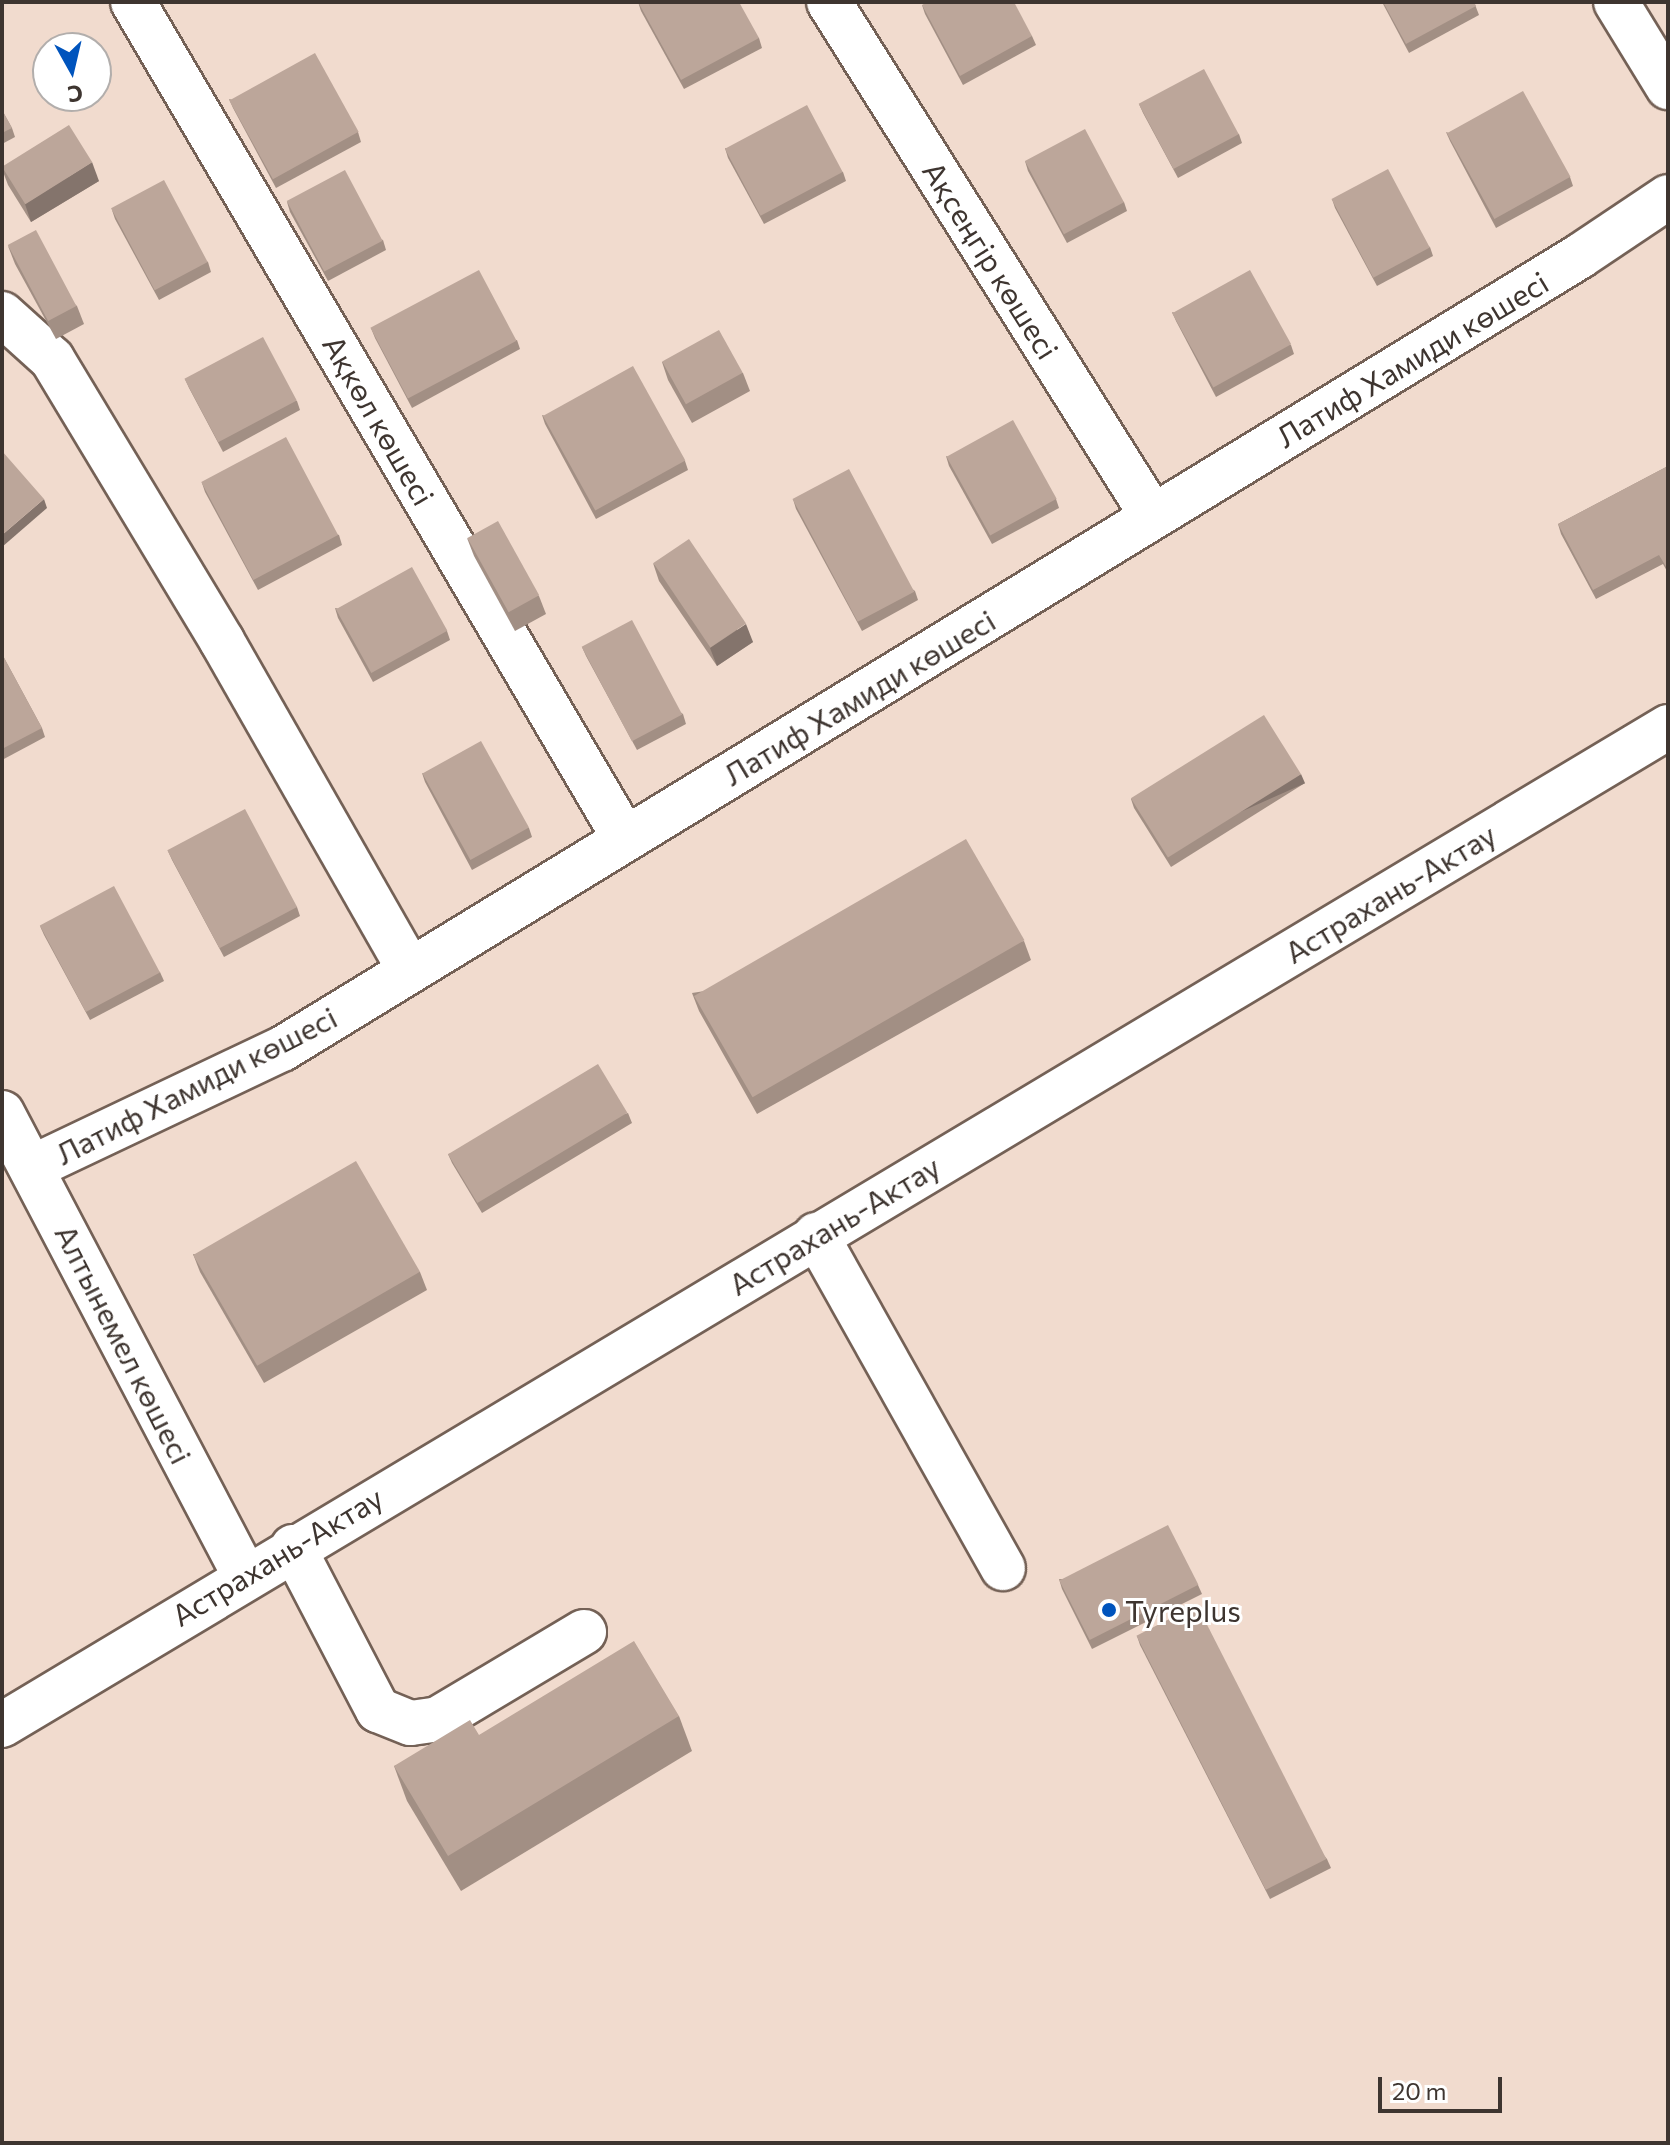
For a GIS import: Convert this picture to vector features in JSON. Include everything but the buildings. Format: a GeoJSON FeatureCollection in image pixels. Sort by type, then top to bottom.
{"type":"FeatureCollection","features":[{"type":"Feature","properties":{"kind":"main road","name":"Ақкөл көшесі"},"geometry":{"type":"LineString","coordinates":[[133,2],[625,839]]}},
{"type":"Feature","properties":{"kind":"main road","name":"Ақсеңгір көшесі"},"geometry":{"type":"LineString","coordinates":[[829,2],[1153,517]]}},
{"type":"Feature","properties":{"kind":"main road"},"geometry":{"type":"LineString","coordinates":[[1616,2],[1668,87]]}},
{"type":"Feature","properties":{"kind":"main road","name":"Латиф Хамиди көшесі"},"geometry":{"type":"LineString","coordinates":[[33,1167],[282,1049],[1580,256],[1668,197]]}},
{"type":"Feature","properties":{"kind":"main road"},"geometry":{"type":"LineString","coordinates":[[2,314],[52,359],[410,970]]}},
{"type":"Feature","properties":{"kind":"main road","name":"Астрахань-Актау"},"geometry":{"type":"LineString","coordinates":[[2,1725],[137,1640],[1668,727]]}},
{"type":"Feature","properties":{"kind":"main road","name":"Алтынемел көшесі"},"geometry":{"type":"LineString","coordinates":[[2,1113],[245,1576]]}},
{"type":"Feature","properties":{"kind":"main road"},"geometry":{"type":"LineString","coordinates":[[816,1235],[1003,1568]]}},
{"type":"Feature","properties":{"kind":"main road"},"geometry":{"type":"LineString","coordinates":[[293,1547],[378,1710],[411,1723],[438,1719],[584,1632]]}},
{"type":"Feature","properties":{"kind":"main road"},"geometry":{"type":"LineString","coordinates":[[2,1692],[137,1640]]}},
{"type":"Feature","properties":{"kind":"place","name":"Tyreplus"},"geometry":{"type":"Point","coordinates":[1109,1610]}}]}
